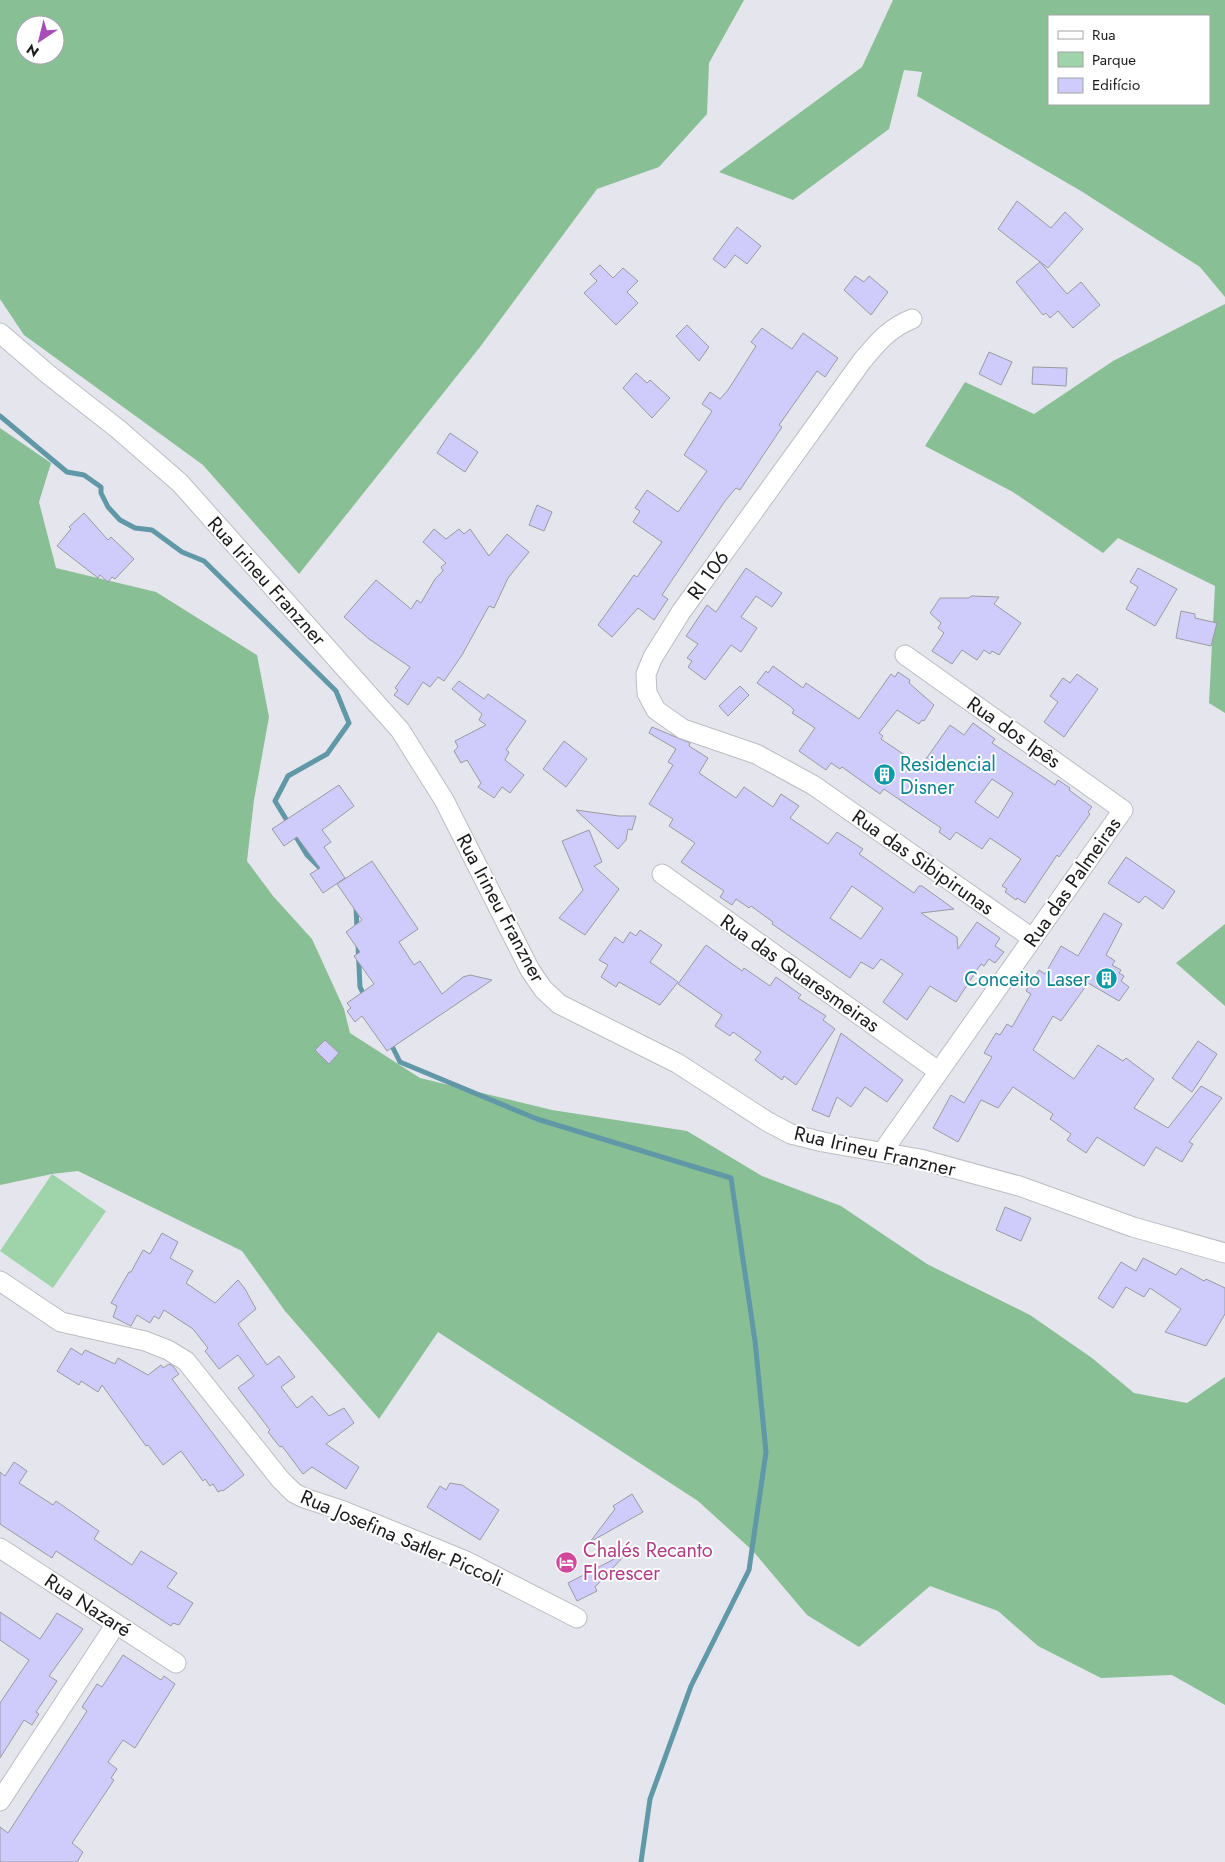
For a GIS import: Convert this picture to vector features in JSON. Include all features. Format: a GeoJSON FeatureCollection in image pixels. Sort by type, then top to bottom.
{"type":"FeatureCollection","features":[{"type":"Feature","properties":{"kind":"street","name":"RI 106"},"geometry":{"type":"LineString","coordinates":[[813,785],[756,754],[682,729],[667,720],[656,710],[647,693],[646,674],[653,657],[681,612],[862,361],[883,336],[896,325],[912,319]]}},
{"type":"Feature","properties":{"kind":"street","name":"Rua Irineu Franzner"},"geometry":{"type":"LineString","coordinates":[[0,333],[49,375],[118,429],[180,483],[400,730],[444,800],[530,970],[558,1004],[676,1063],[768,1122],[792,1134],[823,1142],[883,1151],[1019,1186],[1133,1226],[1225,1252]]}},
{"type":"Feature","properties":{"kind":"street","name":"Rua dos Ipês"},"geometry":{"type":"LineString","coordinates":[[905,655],[1123,810]]}},
{"type":"Feature","properties":{"kind":"street","name":"Rua das Sibipirunas"},"geometry":{"type":"LineString","coordinates":[[813,785],[1032,938]]}},
{"type":"Feature","properties":{"kind":"street","name":"Rua das Palmeiras"},"geometry":{"type":"LineString","coordinates":[[883,1151],[1123,810]]}},
{"type":"Feature","properties":{"kind":"street","name":"Rua das Quaresmeiras"},"geometry":{"type":"LineString","coordinates":[[662,874],[938,1071]]}},
{"type":"Feature","properties":{"kind":"street","name":"Rua Josefina Satler Piccoli"},"geometry":{"type":"LineString","coordinates":[[0,1281],[61,1322],[145,1341],[168,1350],[186,1361],[294,1493],[466,1561],[577,1618]]}},
{"type":"Feature","properties":{"kind":"street","name":"Rua Nazaré"},"geometry":{"type":"LineString","coordinates":[[0,1548],[176,1663]]}},
{"type":"Feature","properties":{"kind":"street"},"geometry":{"type":"LineString","coordinates":[[0,1801],[116,1624]]}},
{"type":"Feature","properties":{"kind":"green space"},"geometry":{"type":"Polygon","coordinates":[[[0,0],[744,0],[709,63],[707,114],[659,167],[597,189],[480,347],[299,574],[203,465],[24,335],[0,299],[0,0]]]}},
{"type":"Feature","properties":{"kind":"green space"},"geometry":{"type":"Polygon","coordinates":[[[893,0],[1225,0],[1225,297],[1200,267],[1081,191],[917,96],[922,72],[904,70],[889,129],[793,200],[719,172],[862,67],[893,0]]]}},
{"type":"Feature","properties":{"kind":"green space"},"geometry":{"type":"Polygon","coordinates":[[[1225,304],[1225,713],[1209,703],[1215,586],[1118,538],[1103,553],[1013,492],[925,446],[965,382],[1034,414],[1113,361],[1225,304]]]}},
{"type":"Feature","properties":{"kind":"green space"},"geometry":{"type":"Polygon","coordinates":[[[0,428],[51,463],[39,502],[56,568],[156,592],[257,655],[269,717],[254,800],[247,861],[273,896],[312,939],[344,1009],[350,1033],[420,1078],[552,1110],[687,1131],[762,1176],[841,1206],[927,1264],[1030,1315],[1092,1358],[1134,1393],[1187,1403],[1225,1377],[1225,1705],[1172,1675],[1101,1678],[1038,1646],[998,1611],[930,1586],[859,1647],[807,1615],[753,1551],[698,1501],[438,1332],[379,1419],[285,1311],[242,1251],[78,1171],[52,1174],[0,1185],[0,428]]]}},
{"type":"Feature","properties":{"kind":"green space"},"geometry":{"type":"Polygon","coordinates":[[[1225,924],[1225,1006],[1176,963],[1225,924]]]}},
{"type":"Feature","properties":{"kind":"green space"},"geometry":{"type":"Polygon","coordinates":[[[52,1174],[106,1211],[53,1288],[0,1251],[52,1174]]]}},
{"type":"Feature","properties":{"kind":"building"},"geometry":{"type":"Polygon","coordinates":[[[1017,201],[1051,228],[1065,212],[1083,229],[1048,268],[998,229],[1017,201]]]}},
{"type":"Feature","properties":{"kind":"building"},"geometry":{"type":"Polygon","coordinates":[[[737,227],[761,246],[747,264],[735,255],[725,268],[713,259],[737,227]]]}},
{"type":"Feature","properties":{"kind":"building"},"geometry":{"type":"Polygon","coordinates":[[[1040,262],[1067,294],[1081,282],[1100,305],[1073,328],[1058,311],[1050,318],[1046,313],[1043,315],[1016,282],[1040,262]]]}},
{"type":"Feature","properties":{"kind":"building"},"geometry":{"type":"Polygon","coordinates":[[[600,265],[613,278],[623,268],[638,281],[627,292],[638,303],[616,325],[584,293],[597,281],[590,274],[600,265]]]}},
{"type":"Feature","properties":{"kind":"building"},"geometry":{"type":"Polygon","coordinates":[[[855,276],[864,282],[869,276],[888,292],[871,315],[844,290],[855,276]]]}},
{"type":"Feature","properties":{"kind":"building"},"geometry":{"type":"Polygon","coordinates":[[[687,325],[709,347],[699,361],[676,336],[687,325]]]}},
{"type":"Feature","properties":{"kind":"building"},"geometry":{"type":"Polygon","coordinates":[[[762,328],[792,349],[803,333],[838,358],[825,377],[817,371],[779,425],[782,427],[740,490],[736,488],[725,501],[662,595],[668,599],[654,620],[638,608],[612,637],[598,625],[634,575],[637,577],[662,542],[633,522],[640,511],[635,508],[647,490],[678,512],[707,471],[684,455],[712,411],[702,404],[710,392],[720,399],[728,390],[756,346],[751,342],[762,328]]]}},
{"type":"Feature","properties":{"kind":"building"},"geometry":{"type":"Polygon","coordinates":[[[989,352],[1012,362],[1001,385],[979,374],[989,352]]]}},
{"type":"Feature","properties":{"kind":"building"},"geometry":{"type":"Polygon","coordinates":[[[1033,367],[1067,368],[1066,386],[1032,384],[1033,367]]]}},
{"type":"Feature","properties":{"kind":"building"},"geometry":{"type":"Polygon","coordinates":[[[636,373],[647,383],[650,380],[670,398],[652,418],[623,388],[636,373]]]}},
{"type":"Feature","properties":{"kind":"building"},"geometry":{"type":"Polygon","coordinates":[[[450,433],[478,452],[465,472],[437,453],[450,433]]]}},
{"type":"Feature","properties":{"kind":"building"},"geometry":{"type":"Polygon","coordinates":[[[537,505],[552,512],[544,531],[529,525],[537,505]]]}},
{"type":"Feature","properties":{"kind":"building"},"geometry":{"type":"Polygon","coordinates":[[[84,513],[108,540],[111,537],[134,559],[115,579],[112,577],[108,582],[100,575],[98,578],[57,546],[71,529],[69,527],[84,513]]]}},
{"type":"Feature","properties":{"kind":"building"},"geometry":{"type":"Polygon","coordinates":[[[434,529],[446,539],[459,529],[464,534],[470,529],[489,556],[507,534],[529,552],[508,578],[494,608],[489,606],[462,655],[444,681],[438,677],[430,687],[423,682],[408,705],[394,695],[398,690],[395,688],[410,667],[369,639],[344,617],[376,580],[411,609],[417,600],[421,603],[435,579],[443,571],[441,567],[446,563],[423,542],[434,529]]]}},
{"type":"Feature","properties":{"kind":"building"},"geometry":{"type":"Polygon","coordinates":[[[746,568],[782,593],[772,607],[756,596],[741,617],[757,628],[741,652],[731,645],[705,680],[688,667],[692,661],[687,658],[698,644],[686,636],[707,605],[716,612],[746,568]]]}},
{"type":"Feature","properties":{"kind":"building"},"geometry":{"type":"Polygon","coordinates":[[[1138,568],[1177,589],[1155,626],[1126,609],[1138,587],[1130,582],[1138,568]]]}},
{"type":"Feature","properties":{"kind":"building"},"geometry":{"type":"Polygon","coordinates":[[[971,596],[999,597],[994,604],[1021,623],[999,655],[992,651],[990,654],[984,650],[977,660],[962,650],[952,664],[932,651],[944,633],[938,628],[941,623],[930,613],[940,598],[969,598],[971,596]]]}},
{"type":"Feature","properties":{"kind":"building"},"geometry":{"type":"Polygon","coordinates":[[[1181,611],[1195,614],[1195,618],[1217,623],[1211,646],[1176,638],[1181,611]]]}},
{"type":"Feature","properties":{"kind":"building"},"geometry":{"type":"Polygon","coordinates":[[[773,666],[803,688],[806,683],[859,719],[891,674],[895,677],[898,672],[910,680],[909,683],[934,705],[924,721],[922,720],[919,724],[897,710],[879,733],[883,736],[881,739],[921,766],[950,725],[964,735],[973,723],[995,739],[992,743],[1055,785],[1058,780],[1070,788],[1069,790],[1092,807],[1088,812],[1090,814],[1059,857],[1057,855],[1025,903],[1017,898],[1016,900],[1005,892],[1007,889],[1002,886],[1021,859],[990,838],[982,849],[956,832],[950,840],[939,832],[941,828],[884,789],[880,794],[842,767],[840,769],[831,763],[826,770],[799,751],[815,728],[792,713],[794,710],[790,706],[757,683],[766,671],[768,673],[773,666]],[[992,779],[975,802],[998,818],[1013,793],[992,779]]]}},
{"type":"Feature","properties":{"kind":"building"},"geometry":{"type":"Polygon","coordinates":[[[1077,674],[1098,689],[1064,737],[1044,722],[1058,702],[1050,696],[1063,678],[1070,683],[1077,674]]]}},
{"type":"Feature","properties":{"kind":"building"},"geometry":{"type":"Polygon","coordinates":[[[459,681],[484,699],[488,694],[526,721],[506,750],[509,752],[505,760],[524,775],[510,793],[502,787],[494,798],[478,787],[481,783],[467,760],[461,763],[454,751],[458,747],[455,741],[486,725],[479,720],[482,714],[452,689],[459,681]]]}},
{"type":"Feature","properties":{"kind":"building"},"geometry":{"type":"Polygon","coordinates":[[[740,686],[749,695],[728,716],[719,706],[740,686]]]}},
{"type":"Feature","properties":{"kind":"building"},"geometry":{"type":"Polygon","coordinates":[[[652,727],[690,743],[689,746],[708,758],[699,773],[736,798],[744,787],[773,807],[781,794],[799,806],[790,818],[828,844],[837,832],[863,849],[859,854],[914,893],[919,886],[922,886],[954,909],[921,913],[957,937],[958,949],[977,922],[1000,938],[995,946],[1004,952],[995,963],[989,959],[984,966],[981,964],[956,1002],[930,986],[907,1020],[883,1002],[903,974],[881,959],[873,969],[861,962],[850,978],[772,924],[773,922],[751,906],[749,908],[736,899],[732,905],[720,897],[724,891],[681,862],[695,843],[669,826],[673,819],[649,804],[673,765],[668,762],[676,749],[649,733],[652,727]],[[852,886],[830,918],[861,939],[883,908],[852,886]]]}},
{"type":"Feature","properties":{"kind":"building"},"geometry":{"type":"Polygon","coordinates":[[[564,741],[587,759],[566,787],[543,769],[564,741]]]}},
{"type":"Feature","properties":{"kind":"building"},"geometry":{"type":"Polygon","coordinates":[[[339,785],[354,806],[322,830],[331,842],[324,847],[345,878],[323,893],[310,874],[320,868],[297,837],[284,846],[272,829],[339,785]]]}},
{"type":"Feature","properties":{"kind":"building"},"geometry":{"type":"Polygon","coordinates":[[[576,810],[619,816],[636,816],[632,830],[628,829],[626,840],[618,849],[576,810]]]}},
{"type":"Feature","properties":{"kind":"building"},"geometry":{"type":"Polygon","coordinates":[[[589,830],[602,862],[594,866],[619,889],[585,935],[559,918],[583,890],[562,841],[589,830]]]}},
{"type":"Feature","properties":{"kind":"building"},"geometry":{"type":"Polygon","coordinates":[[[1126,857],[1175,891],[1163,909],[1145,896],[1139,903],[1108,883],[1126,857]]]}},
{"type":"Feature","properties":{"kind":"building"},"geometry":{"type":"Polygon","coordinates":[[[372,861],[418,929],[399,942],[414,965],[420,961],[442,994],[463,977],[470,975],[492,980],[387,1051],[362,1016],[355,1022],[347,1011],[351,1008],[347,1003],[374,984],[354,956],[360,952],[346,932],[362,920],[337,884],[372,861]]]}},
{"type":"Feature","properties":{"kind":"building"},"geometry":{"type":"Polygon","coordinates":[[[1104,913],[1122,924],[1106,955],[1115,961],[1112,965],[1121,970],[1119,973],[1124,976],[1121,981],[1129,987],[1119,1001],[1088,983],[1061,1021],[1053,1016],[1033,1050],[1074,1079],[1098,1045],[1123,1061],[1126,1058],[1154,1079],[1134,1108],[1168,1128],[1201,1086],[1222,1098],[1189,1142],[1193,1144],[1182,1162],[1156,1147],[1144,1166],[1097,1137],[1086,1153],[1067,1140],[1071,1134],[1050,1119],[1053,1114],[1013,1087],[998,1108],[981,1100],[958,1142],[933,1128],[951,1095],[964,1103],[992,1057],[984,1053],[996,1033],[1000,1035],[1007,1024],[1012,1027],[1031,994],[1026,991],[1039,970],[1045,974],[1061,946],[1078,956],[1104,913]]]}},
{"type":"Feature","properties":{"kind":"building"},"geometry":{"type":"Polygon","coordinates":[[[640,930],[662,945],[650,962],[678,982],[660,1005],[619,982],[616,987],[601,977],[608,965],[599,960],[615,937],[623,943],[630,932],[636,936],[640,930]]]}},
{"type":"Feature","properties":{"kind":"building"},"geometry":{"type":"Polygon","coordinates":[[[706,945],[742,971],[744,968],[770,986],[776,977],[801,995],[798,998],[826,1016],[823,1020],[835,1029],[796,1085],[784,1076],[782,1080],[755,1060],[761,1052],[733,1032],[730,1036],[715,1026],[722,1015],[678,984],[706,945]]]}},
{"type":"Feature","properties":{"kind":"building"},"geometry":{"type":"Polygon","coordinates":[[[841,1033],[903,1080],[887,1102],[865,1087],[851,1107],[837,1097],[829,1117],[812,1110],[841,1033]]]}},
{"type":"Feature","properties":{"kind":"building"},"geometry":{"type":"Polygon","coordinates":[[[325,1040],[339,1053],[329,1064],[315,1050],[325,1040]]]}},
{"type":"Feature","properties":{"kind":"building"},"geometry":{"type":"Polygon","coordinates":[[[1198,1041],[1217,1054],[1192,1092],[1172,1078],[1198,1041]]]}},
{"type":"Feature","properties":{"kind":"building"},"geometry":{"type":"Polygon","coordinates":[[[1005,1207],[1031,1218],[1021,1241],[996,1230],[1005,1207]]]}},
{"type":"Feature","properties":{"kind":"building"},"geometry":{"type":"Polygon","coordinates":[[[162,1233],[178,1242],[170,1258],[193,1271],[186,1283],[215,1303],[238,1280],[245,1289],[256,1309],[238,1324],[267,1365],[279,1356],[295,1377],[281,1387],[297,1408],[312,1396],[329,1416],[344,1408],[354,1423],[326,1444],[359,1467],[346,1489],[312,1467],[303,1474],[282,1446],[280,1447],[268,1432],[270,1430],[238,1388],[254,1376],[238,1355],[219,1369],[205,1351],[208,1348],[193,1329],[164,1310],[159,1319],[154,1316],[150,1323],[137,1315],[131,1326],[113,1317],[117,1306],[111,1303],[129,1272],[131,1272],[143,1250],[150,1254],[162,1233]]]}},
{"type":"Feature","properties":{"kind":"building"},"geometry":{"type":"Polygon","coordinates":[[[1143,1258],[1176,1275],[1181,1268],[1204,1281],[1206,1279],[1225,1288],[1225,1314],[1206,1346],[1165,1332],[1181,1309],[1150,1288],[1144,1297],[1126,1287],[1113,1308],[1098,1298],[1121,1262],[1136,1271],[1143,1258]]]}},
{"type":"Feature","properties":{"kind":"building"},"geometry":{"type":"Polygon","coordinates":[[[71,1348],[82,1355],[85,1350],[115,1364],[118,1358],[148,1375],[161,1365],[163,1368],[169,1364],[173,1366],[179,1374],[172,1379],[244,1475],[223,1491],[218,1492],[213,1484],[210,1486],[205,1479],[203,1481],[181,1451],[163,1465],[148,1445],[146,1446],[102,1385],[98,1392],[81,1381],[79,1385],[57,1371],[71,1348]]]}},
{"type":"Feature","properties":{"kind":"building"},"geometry":{"type":"Polygon","coordinates":[[[14,1462],[27,1471],[19,1483],[53,1505],[56,1501],[99,1531],[94,1539],[132,1565],[141,1551],[177,1573],[167,1587],[193,1603],[179,1625],[173,1623],[171,1626],[56,1551],[52,1558],[0,1524],[0,1472],[5,1476],[14,1462]]]}},
{"type":"Feature","properties":{"kind":"building"},"geometry":{"type":"Polygon","coordinates":[[[450,1483],[462,1485],[499,1510],[480,1540],[427,1507],[440,1486],[446,1490],[450,1483]]]}},
{"type":"Feature","properties":{"kind":"building"},"geometry":{"type":"Polygon","coordinates":[[[632,1494],[643,1512],[590,1542],[615,1509],[613,1506],[632,1494]]]}},
{"type":"Feature","properties":{"kind":"building"},"geometry":{"type":"Polygon","coordinates":[[[622,1555],[623,1557],[595,1587],[597,1591],[577,1601],[568,1583],[622,1555]]]}},
{"type":"Feature","properties":{"kind":"building"},"geometry":{"type":"Polygon","coordinates":[[[0,1612],[40,1639],[57,1613],[83,1629],[49,1676],[57,1681],[36,1712],[39,1714],[32,1725],[24,1720],[0,1758],[0,1703],[29,1660],[0,1640],[0,1612]]]}},
{"type":"Feature","properties":{"kind":"building"},"geometry":{"type":"Polygon","coordinates":[[[123,1655],[161,1680],[164,1676],[175,1684],[135,1748],[123,1740],[108,1762],[117,1769],[111,1778],[114,1780],[72,1843],[83,1852],[77,1862],[0,1862],[0,1827],[8,1833],[87,1711],[82,1707],[97,1684],[102,1687],[123,1655]]]}},
{"type":"Feature","properties":{"kind":"waterway"},"geometry":{"type":"LineString","coordinates":[[0,416],[67,472],[84,475],[101,487],[101,493],[108,507],[120,520],[135,528],[152,530],[182,552],[204,561],[336,691],[349,723],[327,754],[288,776],[275,801],[289,824]]}},
{"type":"Feature","properties":{"kind":"waterway"},"geometry":{"type":"LineString","coordinates":[[293,832],[307,855],[324,872]]}},
{"type":"Feature","properties":{"kind":"waterway"},"geometry":{"type":"LineString","coordinates":[[356,907],[357,929]]}},
{"type":"Feature","properties":{"kind":"waterway"},"geometry":{"type":"LineString","coordinates":[[358,945],[360,987],[365,997]]}},
{"type":"Feature","properties":{"kind":"waterway"},"geometry":{"type":"LineString","coordinates":[[390,1042],[400,1062],[537,1119],[731,1178],[755,1341],[766,1452],[749,1570],[691,1686],[650,1799],[641,1862]]}},
{"type":"Feature","properties":{"kind":"place","name":"Residencial Disner"},"geometry":{"type":"Point","coordinates":[884,775]}},
{"type":"Feature","properties":{"kind":"place","name":"Conceito Laser"},"geometry":{"type":"Point","coordinates":[1106,979]}},
{"type":"Feature","properties":{"kind":"place","name":"Chalés Recanto Florescer"},"geometry":{"type":"Point","coordinates":[567,1562]}}]}
